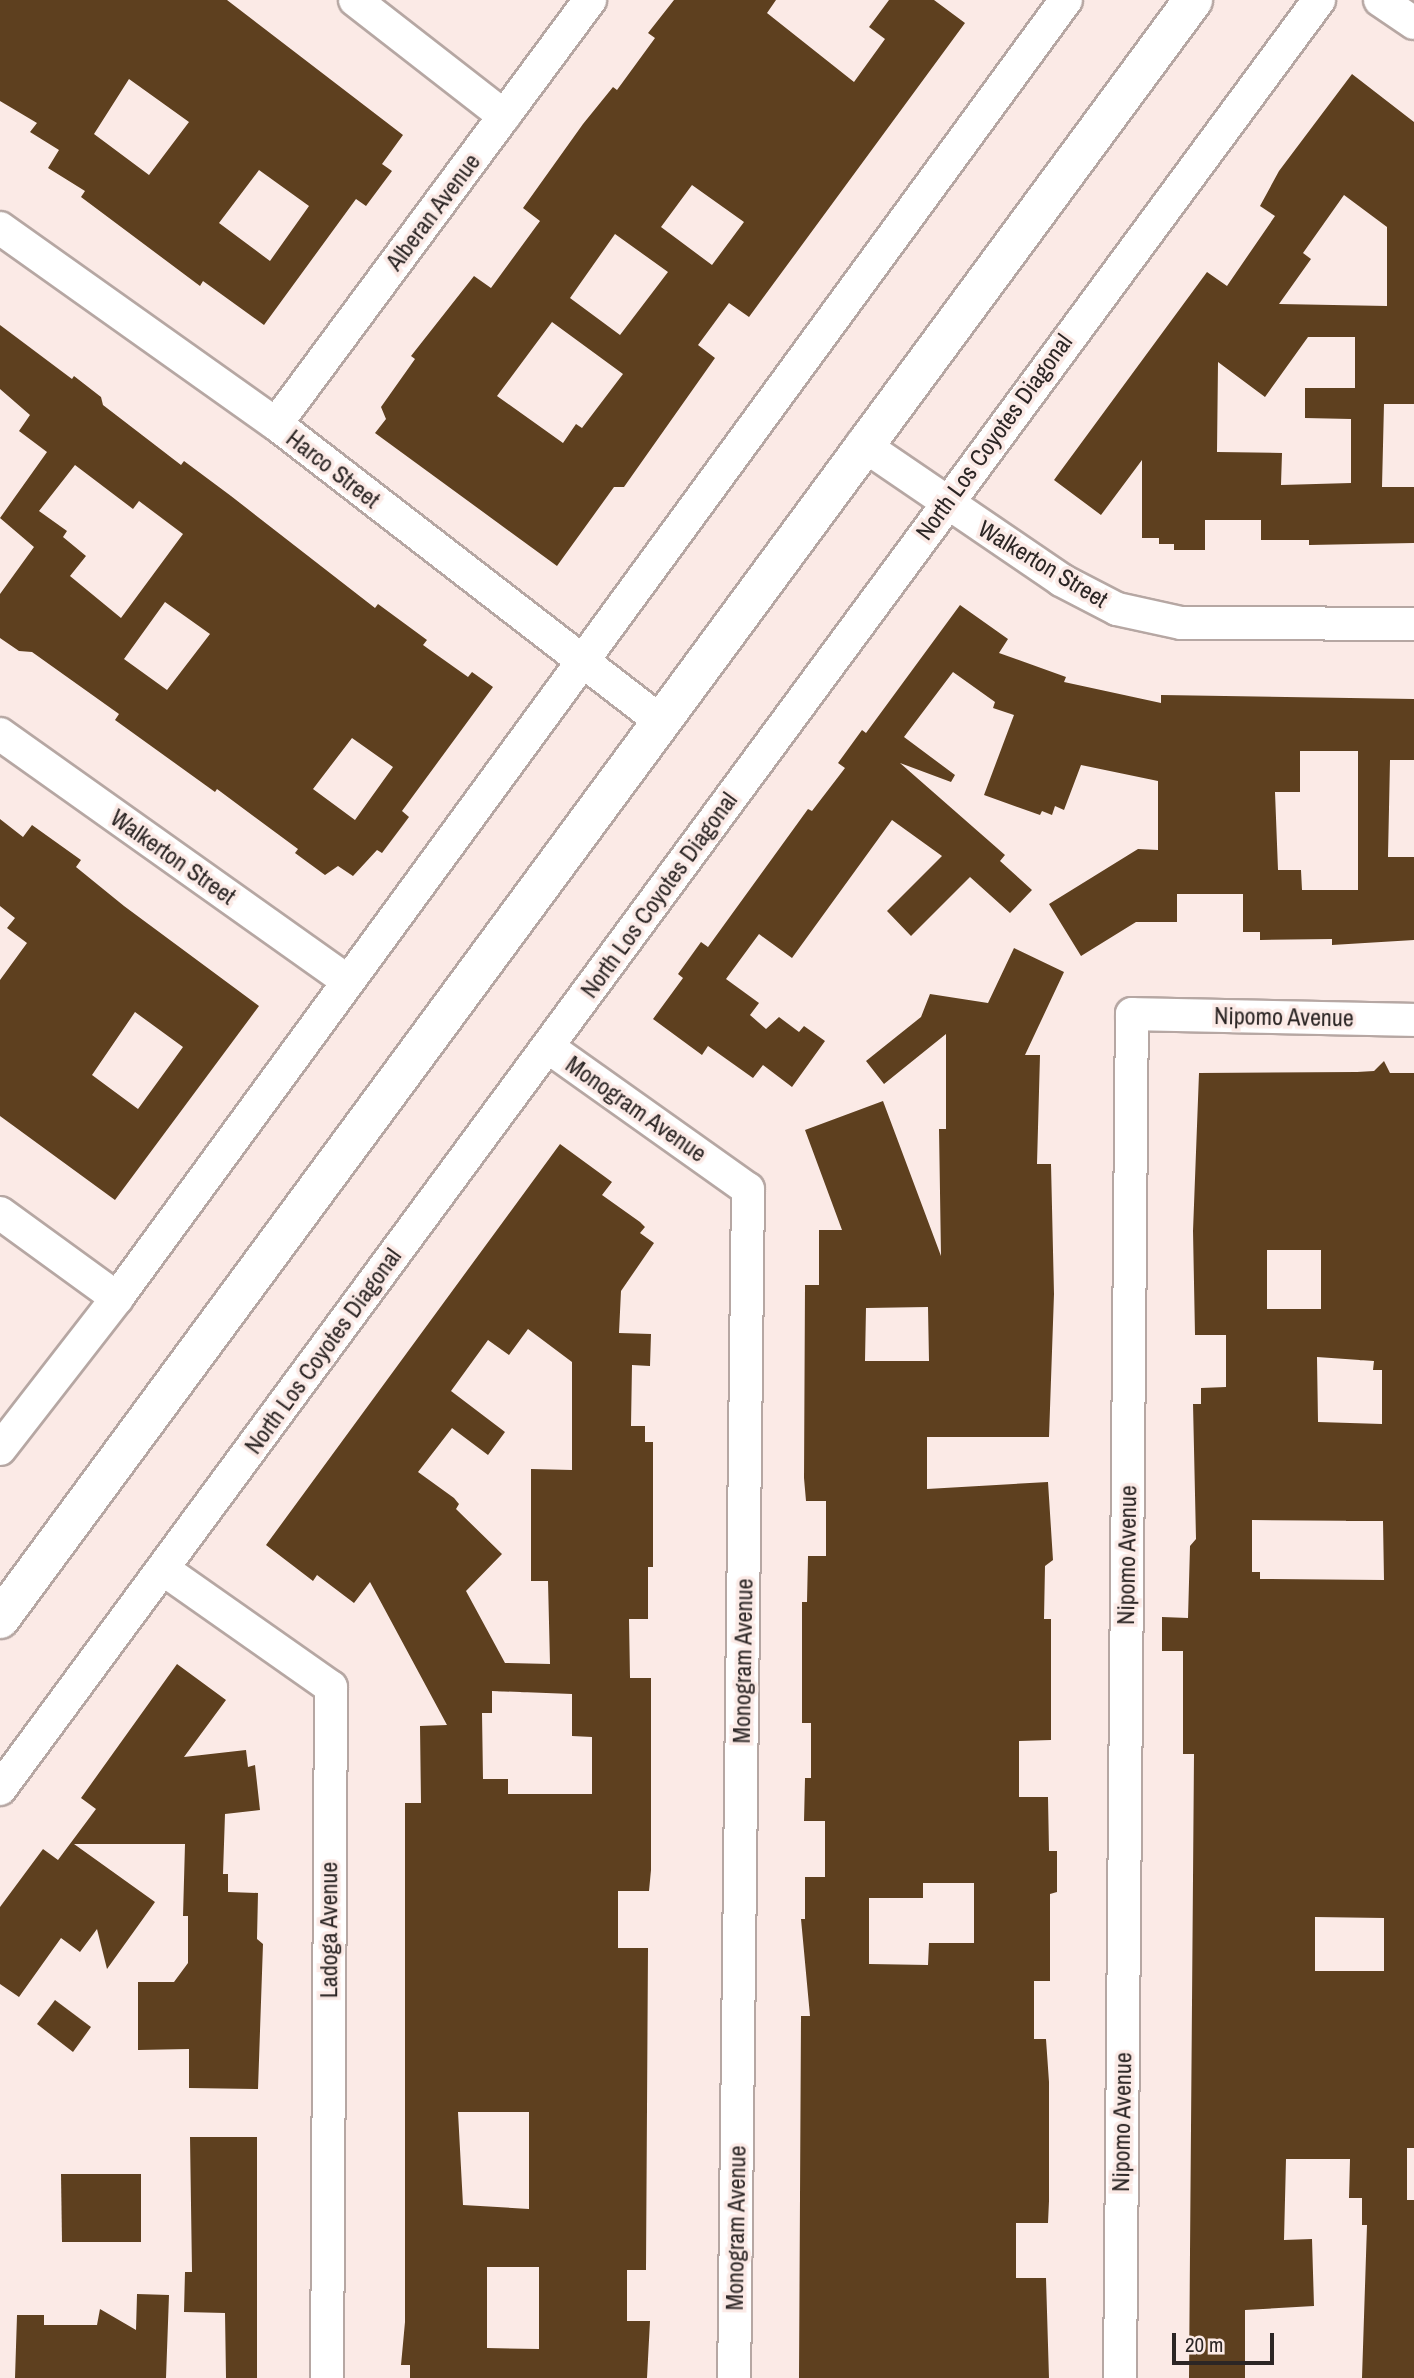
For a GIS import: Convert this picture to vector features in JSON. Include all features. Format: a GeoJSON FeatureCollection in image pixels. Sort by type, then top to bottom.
{"type":"FeatureCollection","features":[{"type":"Feature","properties":{"kind":"main road"},"geometry":{"type":"LineString","coordinates":[[0,1619],[862,444],[1193,0]]}},
{"type":"Feature","properties":{"kind":"street"},"geometry":{"type":"LineString","coordinates":[[355,0],[504,116]]}},
{"type":"Feature","properties":{"kind":"street","name":"Alberan Avenue"},"geometry":{"type":"LineString","coordinates":[[276,424],[590,0]]}},
{"type":"Feature","properties":{"kind":"street"},"geometry":{"type":"LineString","coordinates":[[0,1449],[117,1298],[578,661],[1066,0]]}},
{"type":"Feature","properties":{"kind":"street","name":"North Los Coyotes Diagonal"},"geometry":{"type":"LineString","coordinates":[[0,1789],[548,1047],[945,502],[1319,0]]}},
{"type":"Feature","properties":{"kind":"street"},"geometry":{"type":"LineString","coordinates":[[1380,0],[1414,23]]}},
{"type":"Feature","properties":{"kind":"street","name":"Harco Street"},"geometry":{"type":"LineString","coordinates":[[0,228],[276,424],[578,661],[660,721]]}},
{"type":"Feature","properties":{"kind":"street","name":"Walkerton Street"},"geometry":{"type":"LineString","coordinates":[[862,444],[1061,580],[1117,609],[1181,623],[1414,624]]}},
{"type":"Feature","properties":{"kind":"street","name":"Walkerton Street"},"geometry":{"type":"LineString","coordinates":[[0,734],[346,981]]}},
{"type":"Feature","properties":{"kind":"street","name":"Nipomo Avenue"},"geometry":{"type":"LineString","coordinates":[[1120,2378],[1132,1014],[1414,1020]]}},
{"type":"Feature","properties":{"kind":"street","name":"Monogram Avenue"},"geometry":{"type":"LineString","coordinates":[[548,1047],[748,1189],[734,2378]]}},
{"type":"Feature","properties":{"kind":"street"},"geometry":{"type":"LineString","coordinates":[[0,1213],[117,1298]]}},
{"type":"Feature","properties":{"kind":"street","name":"Ladoga Avenue"},"geometry":{"type":"LineString","coordinates":[[163,1569],[331,1687],[327,2378]]}},
{"type":"Feature","properties":{"kind":"building"},"geometry":{"type":"Polygon","coordinates":[[[0,0],[227,0],[403,135],[382,164],[392,171],[366,206],[356,199],[264,325],[203,281],[200,286],[81,197],[85,191],[48,168],[59,150],[30,132],[37,123],[0,101],[0,0]],[[129,79],[94,134],[149,175],[189,122],[129,79]],[[259,170],[219,223],[270,261],[309,206],[259,170]]]}},
{"type":"Feature","properties":{"kind":"building"},"geometry":{"type":"Polygon","coordinates":[[[674,0],[776,0],[767,13],[854,82],[885,39],[869,27],[889,0],[934,0],[965,23],[749,317],[729,303],[698,345],[715,358],[624,487],[614,487],[557,566],[375,433],[386,419],[381,407],[415,359],[411,356],[474,276],[491,288],[540,221],[523,208],[583,124],[613,87],[617,90],[655,38],[648,33],[674,0]],[[692,185],[661,227],[712,265],[744,222],[692,185]],[[615,234],[570,298],[620,335],[668,272],[615,234]],[[552,322],[497,396],[563,443],[576,424],[582,428],[623,374],[552,322]]]}},
{"type":"Feature","properties":{"kind":"building"},"geometry":{"type":"Polygon","coordinates":[[[1352,74],[1414,122],[1414,404],[1384,404],[1382,487],[1414,487],[1414,543],[1309,545],[1309,540],[1261,540],[1261,520],[1205,520],[1205,550],[1174,550],[1174,544],[1159,544],[1159,538],[1142,538],[1142,460],[1101,515],[1054,480],[1207,272],[1227,286],[1275,216],[1260,206],[1279,171],[1352,74]],[[1344,195],[1303,253],[1311,259],[1279,304],[1387,306],[1387,227],[1344,195]],[[1308,337],[1265,397],[1218,362],[1217,452],[1282,453],[1281,485],[1351,483],[1351,419],[1305,418],[1305,388],[1355,388],[1355,337],[1308,337]]]}},
{"type":"Feature","properties":{"kind":"building"},"geometry":{"type":"Polygon","coordinates":[[[0,325],[72,379],[74,376],[101,397],[103,405],[181,465],[184,461],[375,608],[378,604],[427,640],[423,645],[468,677],[472,672],[493,687],[402,811],[409,817],[382,853],[377,850],[353,876],[338,866],[325,875],[295,853],[298,849],[217,789],[215,792],[115,720],[119,714],[32,652],[19,651],[0,638],[0,594],[34,547],[0,518],[47,452],[19,431],[30,415],[0,389],[0,325]],[[75,465],[39,511],[67,531],[63,537],[86,556],[70,576],[121,618],[183,534],[139,501],[133,509],[75,465]],[[165,602],[124,659],[167,690],[210,634],[165,602]],[[352,738],[313,789],[355,820],[393,767],[352,738]]]}},
{"type":"Feature","properties":{"kind":"building"},"geometry":{"type":"Polygon","coordinates":[[[960,605],[1008,639],[999,653],[1066,677],[1064,682],[1161,703],[1161,695],[1414,699],[1414,760],[1390,760],[1388,857],[1414,857],[1414,940],[1332,945],[1332,939],[1260,940],[1260,932],[1243,932],[1243,894],[1177,894],[1177,922],[1136,922],[1081,956],[1049,904],[1138,849],[1158,850],[1158,781],[1081,765],[1064,810],[1055,806],[1052,815],[1042,811],[1040,815],[984,795],[1014,715],[993,708],[995,702],[953,672],[904,737],[955,775],[951,782],[900,763],[1005,855],[1000,861],[1032,890],[1010,913],[970,877],[911,936],[887,911],[942,856],[892,820],[792,958],[759,934],[726,979],[759,1003],[750,1015],[766,1029],[779,1017],[799,1032],[804,1026],[825,1041],[792,1087],[763,1065],[753,1078],[708,1046],[702,1055],[653,1019],[683,978],[678,974],[701,942],[708,947],[808,809],[812,811],[845,768],[838,763],[862,730],[866,733],[960,605]],[[1300,751],[1300,792],[1275,792],[1278,870],[1301,870],[1302,890],[1358,890],[1358,751],[1300,751]]]}},
{"type":"Feature","properties":{"kind":"building"},"geometry":{"type":"Polygon","coordinates":[[[0,819],[23,837],[32,825],[81,860],[76,867],[124,906],[259,1006],[115,1200],[0,1116],[0,980],[27,943],[7,928],[15,918],[0,906],[0,819]],[[135,1012],[92,1075],[138,1109],[183,1047],[135,1012]]]}},
{"type":"Feature","properties":{"kind":"building"},"geometry":{"type":"Polygon","coordinates":[[[1014,948],[1064,972],[1025,1055],[1040,1055],[1037,1164],[1051,1164],[1054,1294],[1049,1437],[927,1437],[927,1489],[1048,1482],[1053,1560],[1045,1566],[1044,1619],[1051,1619],[1051,1740],[1019,1741],[1019,1797],[1048,1797],[1049,1851],[1057,1851],[1057,1892],[1050,1894],[1050,1981],[1034,1981],[1034,2039],[1046,2039],[1049,2082],[1049,2201],[1048,2223],[1016,2223],[1016,2278],[1046,2278],[1049,2378],[799,2378],[801,2016],[810,2016],[801,1919],[805,1919],[805,1877],[825,1877],[825,1821],[804,1821],[805,1778],[811,1778],[811,1723],[802,1723],[802,1602],[807,1602],[808,1556],[826,1556],[826,1501],[806,1501],[804,1478],[805,1285],[819,1285],[819,1230],[842,1230],[805,1130],[883,1101],[941,1256],[939,1129],[946,1129],[946,1034],[884,1084],[866,1061],[921,1017],[930,994],[988,1003],[1014,948]],[[928,1307],[866,1308],[865,1361],[929,1361],[928,1307]],[[923,1883],[923,1898],[869,1898],[869,1964],[928,1965],[929,1943],[974,1943],[974,1883],[923,1883]]]}},
{"type":"Feature","properties":{"kind":"building"},"geometry":{"type":"Polygon","coordinates":[[[1384,1061],[1390,1073],[1414,1073],[1414,2148],[1407,2148],[1407,2200],[1414,2200],[1414,2378],[1362,2378],[1367,2225],[1362,2225],[1362,2198],[1349,2198],[1350,2159],[1286,2159],[1284,2240],[1312,2239],[1314,2306],[1245,2310],[1245,2378],[1189,2378],[1194,1754],[1183,1754],[1183,1651],[1162,1651],[1162,1617],[1188,1618],[1190,1546],[1196,1539],[1193,1404],[1201,1404],[1201,1388],[1226,1387],[1226,1335],[1195,1335],[1193,1231],[1199,1073],[1374,1071],[1384,1061]],[[1267,1250],[1267,1309],[1321,1309],[1321,1250],[1267,1250]],[[1317,1357],[1318,1422],[1382,1424],[1382,1370],[1373,1370],[1374,1361],[1317,1357]],[[1252,1520],[1252,1572],[1260,1572],[1260,1579],[1384,1580],[1383,1521],[1252,1520]],[[1315,1917],[1315,1971],[1384,1971],[1384,1918],[1315,1917]]]}},
{"type":"Feature","properties":{"kind":"building"},"geometry":{"type":"Polygon","coordinates":[[[560,1144],[612,1182],[602,1195],[640,1222],[645,1227],[640,1233],[654,1243],[621,1291],[619,1333],[651,1334],[650,1366],[632,1365],[631,1426],[645,1426],[645,1442],[653,1442],[653,1567],[648,1567],[648,1619],[629,1619],[630,1678],[651,1678],[651,1870],[649,1891],[618,1891],[618,1948],[648,1948],[646,2270],[627,2270],[627,2321],[650,2321],[647,2378],[410,2378],[410,2365],[401,2365],[405,2322],[405,1803],[421,1803],[420,1726],[447,1725],[370,1582],[354,1603],[317,1575],[313,1581],[266,1545],[560,1144]],[[528,1329],[509,1355],[488,1340],[451,1391],[505,1432],[488,1455],[452,1428],[418,1472],[454,1498],[459,1504],[456,1509],[502,1554],[466,1591],[505,1663],[550,1664],[548,1581],[531,1581],[531,1469],[572,1470],[572,1362],[528,1329]],[[492,1691],[492,1713],[482,1713],[483,1779],[508,1779],[508,1794],[592,1794],[592,1737],[572,1736],[572,1694],[492,1691]],[[458,2112],[463,2205],[529,2209],[529,2112],[458,2112]],[[487,2267],[487,2348],[539,2349],[539,2267],[487,2267]]]}},
{"type":"Feature","properties":{"kind":"building"},"geometry":{"type":"Polygon","coordinates":[[[177,1664],[226,1700],[184,1757],[246,1750],[248,1767],[255,1765],[260,1810],[225,1814],[223,1874],[228,1874],[228,1892],[258,1893],[257,1939],[263,1944],[258,2089],[189,2088],[189,2049],[138,2050],[138,1982],[174,1982],[188,1963],[188,1916],[183,1916],[185,1844],[74,1844],[155,1902],[107,1969],[97,1929],[80,1952],[61,1938],[19,1997],[0,1984],[0,1907],[43,1849],[58,1860],[96,1809],[81,1798],[177,1664]]]}},
{"type":"Feature","properties":{"kind":"building"},"geometry":{"type":"Polygon","coordinates":[[[55,2000],[91,2027],[73,2052],[37,2024],[55,2000]]]}},
{"type":"Feature","properties":{"kind":"building"},"geometry":{"type":"Polygon","coordinates":[[[190,2137],[257,2137],[257,2378],[226,2378],[225,2313],[184,2312],[185,2272],[192,2272],[190,2137]]]}},
{"type":"Feature","properties":{"kind":"building"},"geometry":{"type":"Polygon","coordinates":[[[61,2174],[141,2174],[141,2242],[62,2242],[61,2174]]]}},
{"type":"Feature","properties":{"kind":"building"},"geometry":{"type":"Polygon","coordinates":[[[137,2294],[169,2295],[166,2378],[15,2378],[17,2315],[44,2315],[44,2325],[97,2325],[100,2309],[136,2330],[137,2294]]]}}]}
